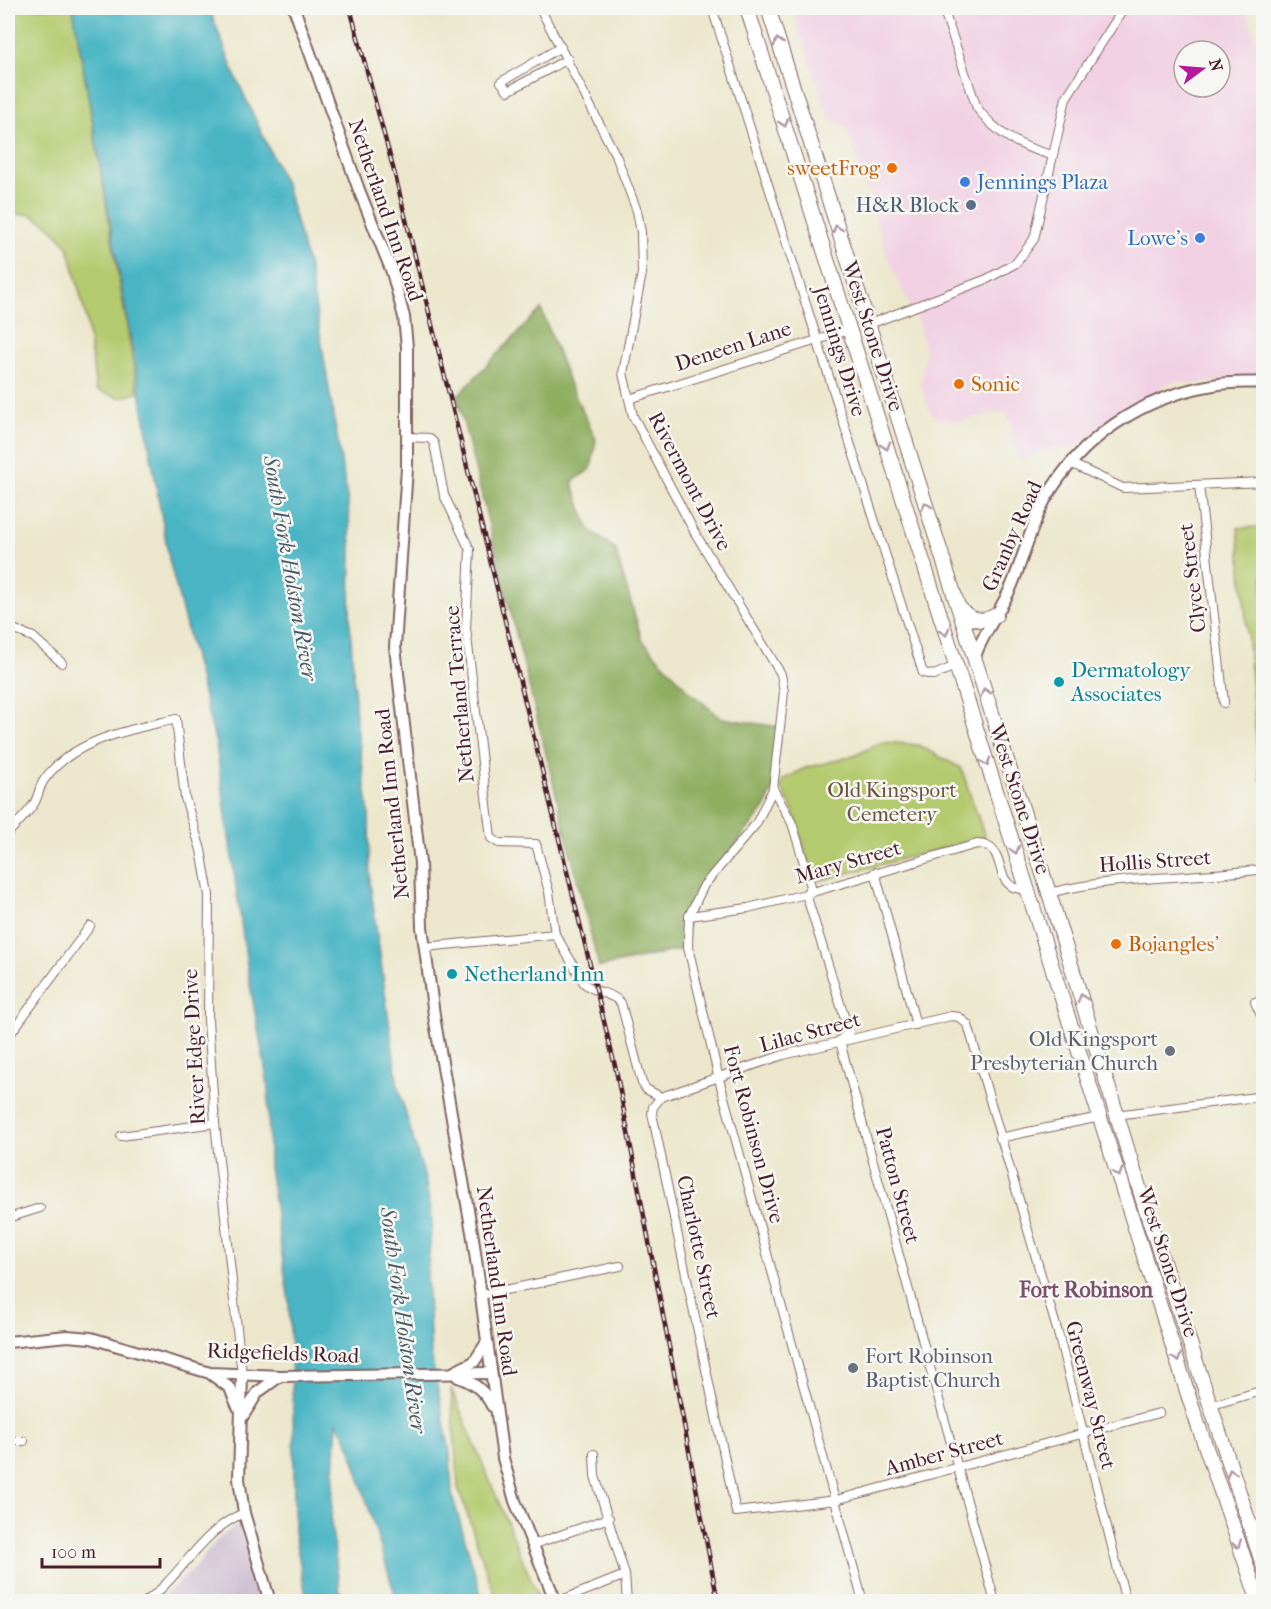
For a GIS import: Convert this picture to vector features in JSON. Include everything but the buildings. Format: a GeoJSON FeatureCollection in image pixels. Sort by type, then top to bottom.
{"type":"FeatureCollection","features":[{"type":"Feature","properties":{"kind":"highway","name":"West Stone Drive"},"geometry":{"type":"LineString","coordinates":[[747,8],[1193,1410],[1259,1602]]}},
{"type":"Feature","properties":{"kind":"highway","name":"West Stone Drive"},"geometry":{"type":"LineString","coordinates":[[768,8],[1049,893],[1116,1115],[1263,1568]]}},
{"type":"Feature","properties":{"kind":"highway"},"geometry":{"type":"LineString","coordinates":[[849,330],[867,325]]}},
{"type":"Feature","properties":{"kind":"highway"},"geometry":{"type":"LineString","coordinates":[[955,601],[975,620],[986,621],[996,615]]}},
{"type":"Feature","properties":{"kind":"highway"},"geometry":{"type":"LineString","coordinates":[[956,666],[974,659]]}},
{"type":"Feature","properties":{"kind":"highway"},"geometry":{"type":"LineString","coordinates":[[1028,890],[1049,893]]}},
{"type":"Feature","properties":{"kind":"highway"},"geometry":{"type":"LineString","coordinates":[[1075,1040],[1084,1034],[1088,1021]]}},
{"type":"Feature","properties":{"kind":"highway"},"geometry":{"type":"LineString","coordinates":[[1100,1117],[1116,1115]]}},
{"type":"Feature","properties":{"kind":"highway"},"geometry":{"type":"LineString","coordinates":[[1193,1410],[1209,1406]]}},
{"type":"Feature","properties":{"kind":"main road","name":"Netherland Inn Road"},"geometry":{"type":"LineString","coordinates":[[294,8],[399,294],[407,347],[407,437],[406,503],[395,647],[420,863],[425,947],[481,1294],[495,1415],[503,1458],[532,1545],[556,1602]]}},
{"type":"Feature","properties":{"kind":"main road","name":"Granby Road"},"geometry":{"type":"LineString","coordinates":[[974,659],[981,640],[1009,591],[1045,501],[1070,463],[1114,422],[1155,401],[1213,384],[1263,382]]}},
{"type":"Feature","properties":{"kind":"main road","name":"Ridgefields Road"},"geometry":{"type":"LineString","coordinates":[[8,1342],[67,1336],[91,1338],[210,1373],[280,1376],[490,1373]]}},
{"type":"Feature","properties":{"kind":"main road"},"geometry":{"type":"LineString","coordinates":[[487,1342],[474,1362],[459,1374],[484,1393],[495,1415]]}},
{"type":"Feature","properties":{"kind":"main road"},"geometry":{"type":"LineString","coordinates":[[210,1373],[224,1382],[235,1396],[240,1425]]}},
{"type":"Feature","properties":{"kind":"main road"},"geometry":{"type":"LineString","coordinates":[[243,1374],[239,1479],[244,1514],[270,1602]]}},
{"type":"Feature","properties":{"kind":"main road"},"geometry":{"type":"LineString","coordinates":[[240,1425],[250,1402],[268,1383],[280,1376]]}},
{"type":"Feature","properties":{"kind":"street","name":"Rivermont Drive"},"geometry":{"type":"LineString","coordinates":[[540,8],[568,58],[632,193],[641,232],[642,273],[623,373],[640,432],[695,533],[774,658],[781,674],[784,692]]}},
{"type":"Feature","properties":{"kind":"street","name":"Jennings Drive"},"geometry":{"type":"LineString","coordinates":[[712,8],[922,673],[934,675],[956,666]]}},
{"type":"Feature","properties":{"kind":"street"},"geometry":{"type":"LineString","coordinates":[[943,8],[966,77],[982,114],[998,131],[1017,144],[1052,155]]}},
{"type":"Feature","properties":{"kind":"street"},"geometry":{"type":"LineString","coordinates":[[867,325],[995,275],[1016,263],[1034,239],[1066,98],[1124,8]]}},
{"type":"Feature","properties":{"kind":"street"},"geometry":{"type":"LineString","coordinates":[[561,47],[501,82],[508,91],[568,58]]}},
{"type":"Feature","properties":{"kind":"street","name":"Deneen Lane"},"geometry":{"type":"LineString","coordinates":[[629,399],[817,338],[849,330]]}},
{"type":"Feature","properties":{"kind":"street","name":"Netherland Terrace"},"geometry":{"type":"LineString","coordinates":[[407,437],[429,438],[434,442],[444,495],[470,550],[466,628],[491,838],[496,843],[536,844],[549,892],[555,934]]}},
{"type":"Feature","properties":{"kind":"street"},"geometry":{"type":"LineString","coordinates":[[1070,463],[1124,488],[1263,482]]}},
{"type":"Feature","properties":{"kind":"street","name":"Clyce Street"},"geometry":{"type":"LineString","coordinates":[[1199,485],[1224,703]]}},
{"type":"Feature","properties":{"kind":"street"},"geometry":{"type":"LineString","coordinates":[[8,627],[33,637],[62,663]]}},
{"type":"Feature","properties":{"kind":"street","name":"Fort Robinson Drive"},"geometry":{"type":"LineString","coordinates":[[784,692],[773,789],[756,824],[704,885],[689,916],[688,947],[719,1079],[863,1602]]}},
{"type":"Feature","properties":{"kind":"street","name":"River Edge Drive"},"geometry":{"type":"LineString","coordinates":[[8,833],[36,800],[42,782],[65,758],[111,737],[176,719],[184,798],[201,850],[209,895],[208,1020],[215,1123],[243,1374]]}},
{"type":"Feature","properties":{"kind":"street","name":"Patton Street"},"geometry":{"type":"LineString","coordinates":[[773,789],[792,823],[811,886],[806,894],[849,1032],[840,1040],[995,1602]]}},
{"type":"Feature","properties":{"kind":"street","name":"Mary Street"},"geometry":{"type":"LineString","coordinates":[[689,916],[748,908],[806,894],[875,872],[969,846],[985,844],[994,851],[1005,878],[1011,886],[1028,890]]}},
{"type":"Feature","properties":{"kind":"street","name":"Hollis Street"},"geometry":{"type":"LineString","coordinates":[[1049,893],[1114,880],[1263,870]]}},
{"type":"Feature","properties":{"kind":"street"},"geometry":{"type":"LineString","coordinates":[[875,872],[916,1025]]}},
{"type":"Feature","properties":{"kind":"street"},"geometry":{"type":"LineString","coordinates":[[8,1037],[90,926]]}},
{"type":"Feature","properties":{"kind":"street"},"geometry":{"type":"LineString","coordinates":[[425,947],[555,934],[584,983],[590,989],[615,996],[621,1003],[642,1083],[646,1089],[661,1097]]}},
{"type":"Feature","properties":{"kind":"street"},"geometry":{"type":"LineString","coordinates":[[1263,999],[1255,1002],[1263,1022]]}},
{"type":"Feature","properties":{"kind":"street","name":"Lilac Street"},"geometry":{"type":"LineString","coordinates":[[661,1097],[719,1079],[783,1055],[840,1040],[951,1016],[959,1017],[968,1025]]}},
{"type":"Feature","properties":{"kind":"street","name":"Greenway Street"},"geometry":{"type":"LineString","coordinates":[[968,1025],[999,1138],[1058,1333],[1126,1602]]}},
{"type":"Feature","properties":{"kind":"street"},"geometry":{"type":"LineString","coordinates":[[1116,1115],[1263,1096]]}},
{"type":"Feature","properties":{"kind":"street","name":"Charlotte Street"},"geometry":{"type":"LineString","coordinates":[[661,1097],[653,1107],[652,1113],[736,1512]]}},
{"type":"Feature","properties":{"kind":"street"},"geometry":{"type":"LineString","coordinates":[[999,1138],[1100,1117]]}},
{"type":"Feature","properties":{"kind":"street"},"geometry":{"type":"LineString","coordinates":[[121,1136],[215,1123]]}},
{"type":"Feature","properties":{"kind":"street"},"geometry":{"type":"LineString","coordinates":[[8,1218],[40,1208]]}},
{"type":"Feature","properties":{"kind":"street"},"geometry":{"type":"LineString","coordinates":[[481,1294],[620,1266]]}},
{"type":"Feature","properties":{"kind":"street"},"geometry":{"type":"LineString","coordinates":[[1209,1406],[1263,1390]]}},
{"type":"Feature","properties":{"kind":"street","name":"Amber Street"},"geometry":{"type":"LineString","coordinates":[[736,1512],[836,1500],[1083,1436],[1159,1413]]}},
{"type":"Feature","properties":{"kind":"street"},"geometry":{"type":"LineString","coordinates":[[8,1441],[24,1441]]}},
{"type":"Feature","properties":{"kind":"street"},"geometry":{"type":"LineString","coordinates":[[594,1454],[595,1476],[625,1575],[627,1602]]}},
{"type":"Feature","properties":{"kind":"street"},"geometry":{"type":"LineString","coordinates":[[145,1602],[168,1582],[213,1531],[229,1519],[244,1514]]}},
{"type":"Feature","properties":{"kind":"street"},"geometry":{"type":"LineString","coordinates":[[532,1545],[609,1518]]}},
{"type":"Feature","properties":{"kind":"street"},"geometry":{"type":"LineString","coordinates":[[556,1602],[625,1575]]}},
{"type":"Feature","properties":{"kind":"shaded area"},"geometry":{"type":"Polygon","coordinates":[[[792,8],[1246,8],[1264,67],[1263,377],[1187,384],[1178,380],[1163,385],[1157,392],[1102,424],[1078,446],[1045,451],[1018,460],[1008,414],[1000,412],[956,422],[940,419],[930,412],[921,384],[925,351],[919,326],[889,261],[847,128],[831,120],[821,97],[792,8]]]}},
{"type":"Feature","properties":{"kind":"shaded area"},"geometry":{"type":"Polygon","coordinates":[[[238,1524],[262,1601],[158,1601],[198,1564],[216,1541],[238,1524]]]}},
{"type":"Feature","properties":{"kind":"green space"},"geometry":{"type":"Polygon","coordinates":[[[8,8],[73,8],[138,393],[120,398],[96,390],[86,317],[68,246],[49,225],[30,214],[8,215],[8,8]]]}},
{"type":"Feature","properties":{"kind":"green space"},"geometry":{"type":"Polygon","coordinates":[[[541,309],[570,385],[596,439],[591,469],[572,482],[589,529],[615,549],[642,640],[690,692],[721,718],[780,727],[773,789],[765,808],[703,885],[689,916],[683,949],[599,967],[457,396],[541,309]]]}},
{"type":"Feature","properties":{"kind":"green space"},"geometry":{"type":"Polygon","coordinates":[[[1263,527],[1264,779],[1260,780],[1238,528],[1263,527]]]}},
{"type":"Feature","properties":{"kind":"green space","name":"Old Kingsport Cemetery"},"geometry":{"type":"Polygon","coordinates":[[[882,742],[918,745],[961,768],[985,837],[819,881],[812,875],[793,810],[781,788],[783,780],[805,768],[854,756],[882,742]]]}},
{"type":"Feature","properties":{"kind":"green space"},"geometry":{"type":"Polygon","coordinates":[[[451,1388],[540,1601],[497,1601],[458,1487],[451,1388]]]}},
{"type":"Feature","properties":{"kind":"water","name":"South Fork Holston River"},"geometry":{"type":"Polygon","coordinates":[[[73,8],[209,8],[235,75],[286,186],[309,268],[348,503],[351,547],[350,623],[356,718],[369,814],[370,882],[398,1087],[426,1183],[432,1221],[427,1277],[431,1354],[450,1453],[452,1495],[483,1601],[397,1601],[349,1443],[337,1422],[331,1522],[341,1601],[307,1601],[294,1532],[294,1438],[289,1302],[269,1167],[268,1084],[249,979],[216,744],[169,559],[73,8]]]}},
{"type":"Feature","properties":{"kind":"railway"},"geometry":{"type":"LineString","coordinates":[[350,8],[395,175],[616,1070],[718,1602]]}},
{"type":"Feature","properties":{"kind":"place","name":"sweetFrog"},"geometry":{"type":"Point","coordinates":[892,168]}},
{"type":"Feature","properties":{"kind":"place","name":"Jennings Plaza"},"geometry":{"type":"Point","coordinates":[965,182]}},
{"type":"Feature","properties":{"kind":"place","name":"H&R Block"},"geometry":{"type":"Point","coordinates":[971,205]}},
{"type":"Feature","properties":{"kind":"place","name":"Lowe's"},"geometry":{"type":"Point","coordinates":[1200,238]}},
{"type":"Feature","properties":{"kind":"place","name":"Sonic"},"geometry":{"type":"Point","coordinates":[959,384]}},
{"type":"Feature","properties":{"kind":"place","name":"Dermatology Associates"},"geometry":{"type":"Point","coordinates":[1059,682]}},
{"type":"Feature","properties":{"kind":"place","name":"Bojangles'"},"geometry":{"type":"Point","coordinates":[1116,944]}},
{"type":"Feature","properties":{"kind":"place","name":"Netherland Inn"},"geometry":{"type":"Point","coordinates":[452,974]}},
{"type":"Feature","properties":{"kind":"place","name":"Old Kingsport Presbyterian Church"},"geometry":{"type":"Point","coordinates":[1170,1051]}},
{"type":"Feature","properties":{"kind":"place","name":"Fort Robinson Baptist Church"},"geometry":{"type":"Point","coordinates":[853,1368]}},
{"type":"Feature","properties":{"kind":"district","name":"Fort Robinson"},"geometry":{"type":"Point","coordinates":[1086,1290]}}]}
